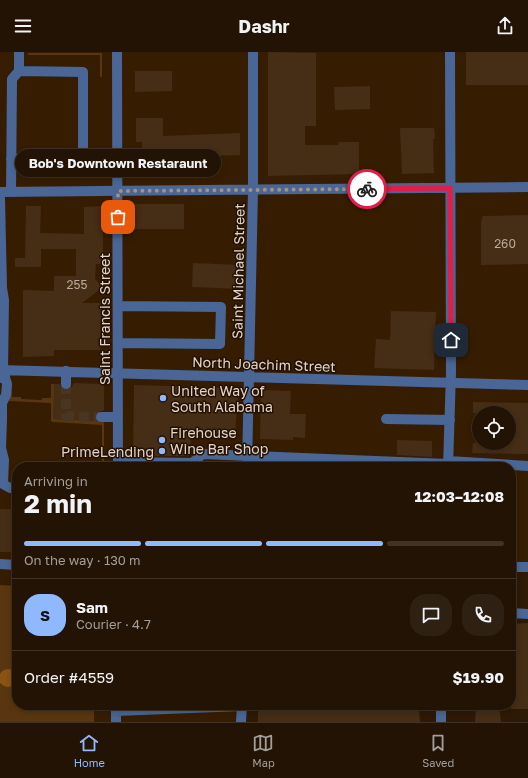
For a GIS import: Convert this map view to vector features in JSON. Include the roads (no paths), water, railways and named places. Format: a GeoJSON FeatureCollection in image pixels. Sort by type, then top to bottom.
{"type":"FeatureCollection","features":[{"type":"Feature","properties":{"kind":"street"},"geometry":{"type":"LineString","coordinates":[[11,192],[12,79],[19,71],[20,52]]}},
{"type":"Feature","properties":{"kind":"street","name":"Saint Francis Street"},"geometry":{"type":"LineString","coordinates":[[117,52],[118,462]]}},
{"type":"Feature","properties":{"kind":"street","name":"Saint Michael Street"},"geometry":{"type":"LineString","coordinates":[[248,462],[253,190],[253,52]]}},
{"type":"Feature","properties":{"kind":"street"},"geometry":{"type":"LineString","coordinates":[[448,462],[450,420],[450,52]]}},
{"type":"Feature","properties":{"kind":"street"},"geometry":{"type":"LineString","coordinates":[[19,71],[83,72],[83,158]]}},
{"type":"Feature","properties":{"kind":"street"},"geometry":{"type":"LineString","coordinates":[[11,159],[118,156]]}},
{"type":"Feature","properties":{"kind":"street"},"geometry":{"type":"LineString","coordinates":[[0,192],[528,187]]}},
{"type":"Feature","properties":{"kind":"street"},"geometry":{"type":"LineString","coordinates":[[0,198],[2,288],[4,300],[1,373],[7,384],[6,395],[1,400],[1,448],[4,460],[3,484],[12,488]]}},
{"type":"Feature","properties":{"kind":"street"},"geometry":{"type":"LineString","coordinates":[[118,306],[221,307],[220,344],[118,343]]}},
{"type":"Feature","properties":{"kind":"street"},"geometry":{"type":"LineString","coordinates":[[66,371],[66,384]]}},
{"type":"Feature","properties":{"kind":"street","name":"North Joachim Street"},"geometry":{"type":"LineString","coordinates":[[1,373],[66,371],[528,385]]}},
{"type":"Feature","properties":{"kind":"street"},"geometry":{"type":"LineString","coordinates":[[101,417],[118,418]]}},
{"type":"Feature","properties":{"kind":"street"},"geometry":{"type":"LineString","coordinates":[[386,418],[450,420]]}},
{"type":"Feature","properties":{"kind":"street"},"geometry":{"type":"LineString","coordinates":[[193,462],[202,454],[248,462]]}},
{"type":"Feature","properties":{"kind":"street"},"geometry":{"type":"LineString","coordinates":[[516,466],[528,466]]}},
{"type":"Feature","properties":{"kind":"street"},"geometry":{"type":"LineString","coordinates":[[0,564],[12,565]]}},
{"type":"Feature","properties":{"kind":"street"},"geometry":{"type":"LineString","coordinates":[[516,567],[528,567]]}},
{"type":"Feature","properties":{"kind":"street"},"geometry":{"type":"LineString","coordinates":[[516,613],[528,614]]}},
{"type":"Feature","properties":{"kind":"street"},"geometry":{"type":"LineString","coordinates":[[116,710],[116,722]]}},
{"type":"Feature","properties":{"kind":"street"},"geometry":{"type":"LineString","coordinates":[[241,722],[242,710]]}},
{"type":"Feature","properties":{"kind":"street"},"geometry":{"type":"LineString","coordinates":[[441,722],[442,710]]}},
{"type":"Feature","properties":{"kind":"tunnel"},"geometry":{"type":"LineString","coordinates":[[66,384],[66,416],[101,417]]}},
{"type":"Feature","properties":{"kind":"place","name":"Bob's Downtown Restaraunt"},"geometry":{"type":"Point","coordinates":[118,217]}},
{"type":"Feature","properties":{"kind":"place","name":"United Way of South Alabama"},"geometry":{"type":"Point","coordinates":[163,398]}},
{"type":"Feature","properties":{"kind":"place","name":"Firehouse Wine Bar Shop"},"geometry":{"type":"Point","coordinates":[162,440]}},
{"type":"Feature","properties":{"kind":"place","name":"PrimeLending"},"geometry":{"type":"Point","coordinates":[162,451]}}]}
